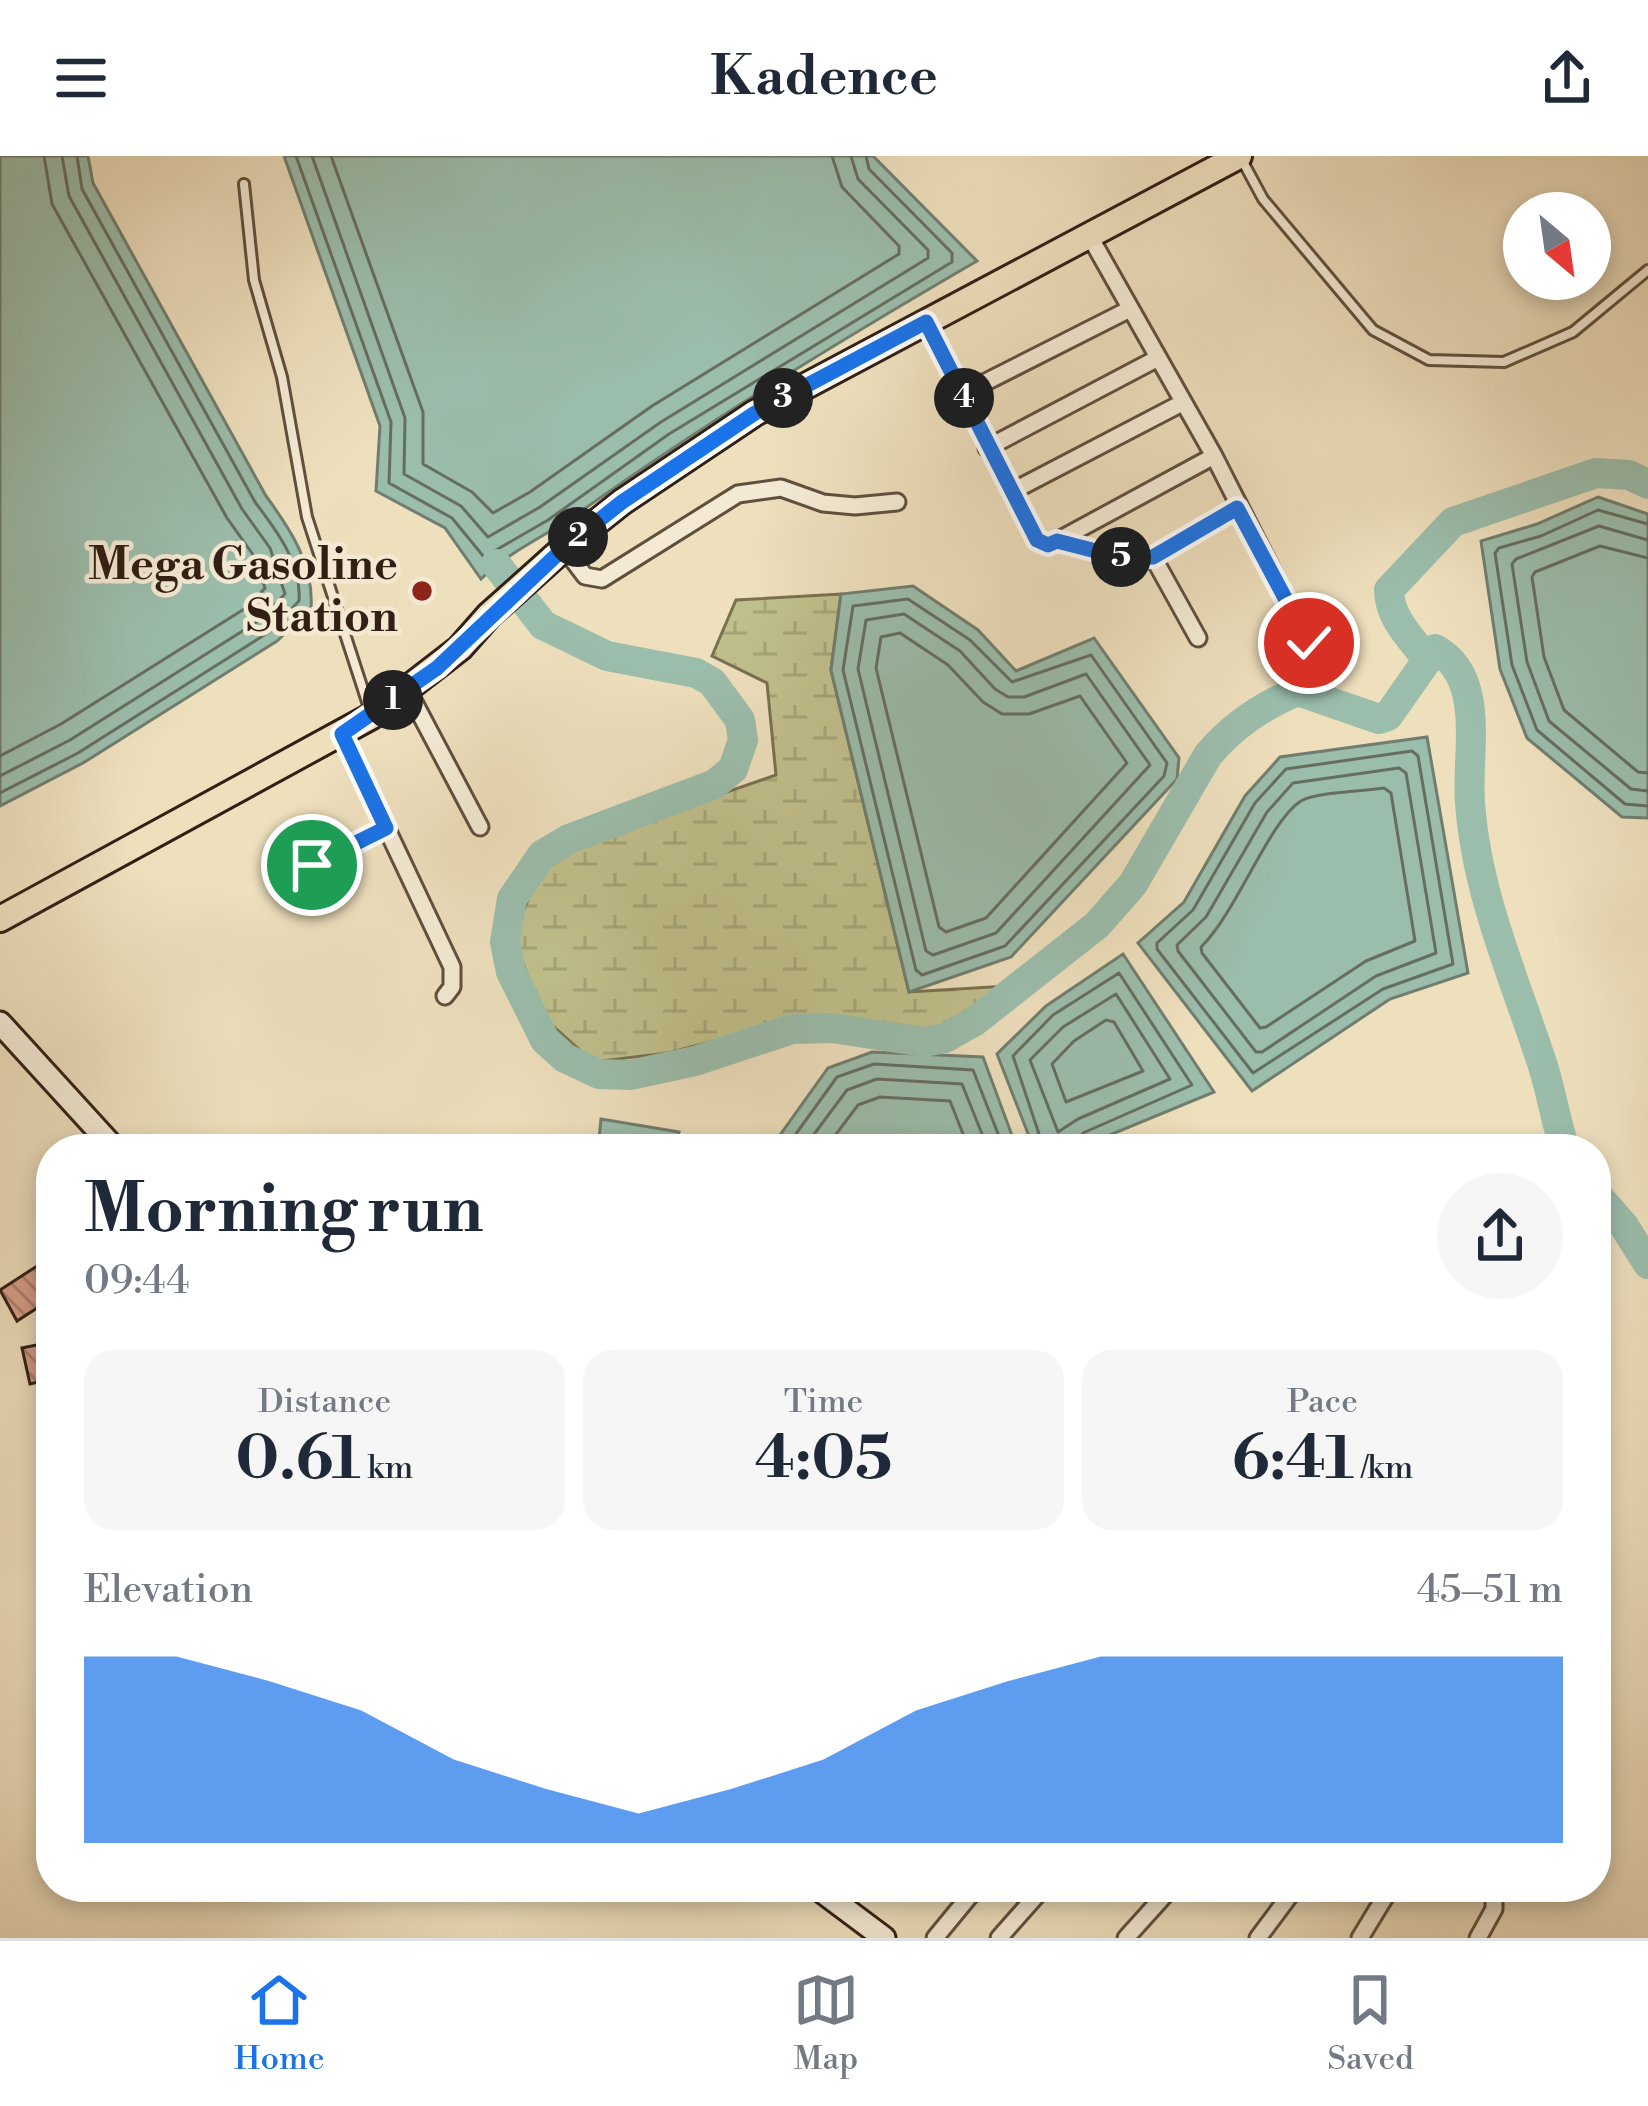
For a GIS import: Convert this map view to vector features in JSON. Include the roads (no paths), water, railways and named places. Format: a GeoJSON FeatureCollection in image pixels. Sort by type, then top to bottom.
{"type":"FeatureCollection","features":[{"type":"Feature","properties":{"kind":"main road"},"geometry":{"type":"LineString","coordinates":[[0,919],[372,716],[460,648],[489,615],[622,502],[755,413],[1239,156]]}},
{"type":"Feature","properties":{"kind":"street"},"geometry":{"type":"LineString","coordinates":[[1089,235],[1214,456],[1309,643]]}},
{"type":"Feature","properties":{"kind":"street"},"geometry":{"type":"LineString","coordinates":[[962,394],[1130,308]]}},
{"type":"Feature","properties":{"kind":"street"},"geometry":{"type":"LineString","coordinates":[[926,322],[1037,540],[1048,545],[1057,541],[1214,456]]}},
{"type":"Feature","properties":{"kind":"street"},"geometry":{"type":"LineString","coordinates":[[987,448],[1158,358]]}},
{"type":"Feature","properties":{"kind":"street"},"geometry":{"type":"LineString","coordinates":[[1010,492],[1182,403]]}},
{"type":"Feature","properties":{"kind":"street"},"geometry":{"type":"LineString","coordinates":[[564,548],[585,576],[602,579],[738,494],[782,488],[824,503],[897,502]]}},
{"type":"Feature","properties":{"kind":"street"},"geometry":{"type":"LineString","coordinates":[[1025,517],[1044,507]]}},
{"type":"Feature","properties":{"kind":"street"},"geometry":{"type":"LineString","coordinates":[[1057,541],[1123,558],[1153,557],[1237,508]]}},
{"type":"Feature","properties":{"kind":"street"},"geometry":{"type":"LineString","coordinates":[[1153,557],[1198,638]]}},
{"type":"Feature","properties":{"kind":"street"},"geometry":{"type":"LineString","coordinates":[[407,689],[481,827]]}},
{"type":"Feature","properties":{"kind":"street"},"geometry":{"type":"LineString","coordinates":[[342,734],[452,967],[452,987],[445,996]]}},
{"type":"Feature","properties":{"kind":"street"},"geometry":{"type":"LineString","coordinates":[[0,1023],[101,1134]]}},
{"type":"Feature","properties":{"kind":"street"},"geometry":{"type":"LineString","coordinates":[[836,1902],[884,1938]]}},
{"type":"Feature","properties":{"kind":"street"},"geometry":{"type":"LineString","coordinates":[[935,1938],[965,1902]]}},
{"type":"Feature","properties":{"kind":"street"},"geometry":{"type":"LineString","coordinates":[[998,1938],[1030,1902]]}},
{"type":"Feature","properties":{"kind":"street"},"geometry":{"type":"LineString","coordinates":[[1126,1938],[1158,1902]]}},
{"type":"Feature","properties":{"kind":"street"},"geometry":{"type":"LineString","coordinates":[[1258,1938],[1285,1902]]}},
{"type":"Feature","properties":{"kind":"street"},"geometry":{"type":"LineString","coordinates":[[1360,1938],[1382,1902]]}},
{"type":"Feature","properties":{"kind":"street"},"geometry":{"type":"LineString","coordinates":[[1478,1938],[1494,1902]]}},
{"type":"Feature","properties":{"kind":"lane"},"geometry":{"type":"LineString","coordinates":[[1239,156],[1263,200],[1372,330],[1429,360],[1504,362],[1573,332],[1648,270]]}},
{"type":"Feature","properties":{"kind":"lane"},"geometry":{"type":"LineString","coordinates":[[244,184],[254,280],[282,377],[307,517],[372,716]]}},
{"type":"Feature","properties":{"kind":"lane"},"geometry":{"type":"LineString","coordinates":[[312,865],[386,828]]}},
{"type":"Feature","properties":{"kind":"water"},"geometry":{"type":"Polygon","coordinates":[[[0,156],[88,156],[93,183],[299,549],[309,577],[311,608],[277,641],[83,763],[0,806],[0,156]]]}},
{"type":"Feature","properties":{"kind":"water"},"geometry":{"type":"Polygon","coordinates":[[[284,156],[873,156],[977,261],[726,413],[481,579],[445,528],[376,491],[380,426],[284,156]]]}},
{"type":"Feature","properties":{"kind":"water"},"geometry":{"type":"Polygon","coordinates":[[[1598,497],[1648,514],[1648,818],[1622,817],[1527,738],[1500,669],[1481,541],[1537,524],[1598,497]]]}},
{"type":"Feature","properties":{"kind":"water"},"geometry":{"type":"Polygon","coordinates":[[[913,586],[978,630],[1016,671],[1094,638],[1179,758],[1177,779],[1011,957],[909,992],[831,670],[841,594],[913,586]]]}},
{"type":"Feature","properties":{"kind":"water"},"geometry":{"type":"Polygon","coordinates":[[[1427,737],[1468,973],[1390,999],[1252,1091],[1138,943],[1184,902],[1245,796],[1280,757],[1427,737]]]}},
{"type":"Feature","properties":{"kind":"water"},"geometry":{"type":"Polygon","coordinates":[[[1123,954],[1214,1092],[1112,1134],[1028,1134],[997,1054],[1046,1006],[1123,954]]]}},
{"type":"Feature","properties":{"kind":"water"},"geometry":{"type":"Polygon","coordinates":[[[872,1052],[983,1057],[1011,1134],[781,1134],[828,1068],[872,1052]]]}},
{"type":"Feature","properties":{"kind":"water"},"geometry":{"type":"Polygon","coordinates":[[[601,1119],[679,1132],[678,1134],[600,1134],[601,1119]]]}},
{"type":"Feature","properties":{"kind":"waterway"},"geometry":{"type":"LineString","coordinates":[[1426,658],[1396,618],[1389,590],[1453,522],[1596,473],[1629,475],[1648,484]]}},
{"type":"Feature","properties":{"kind":"waterway"},"geometry":{"type":"LineString","coordinates":[[496,564],[543,625],[607,656],[696,673],[712,682],[740,720],[743,740],[733,769],[715,784],[569,839],[542,855],[512,899],[505,942],[511,972],[545,1040],[565,1058],[599,1074],[630,1075],[695,1061],[792,1029],[832,1028],[924,1042],[945,1038],[975,1021],[1097,925],[1133,884],[1208,755],[1238,726],[1298,691],[1379,719],[1388,716],[1435,649],[1451,662],[1468,697],[1470,802],[1480,868],[1561,1134]]}},
{"type":"Feature","properties":{"kind":"waterway"},"geometry":{"type":"LineString","coordinates":[[1611,1211],[1648,1264]]}},
{"type":"Feature","properties":{"kind":"place","name":"Mega Gasoline Station"},"geometry":{"type":"Point","coordinates":[422,591]}}]}
